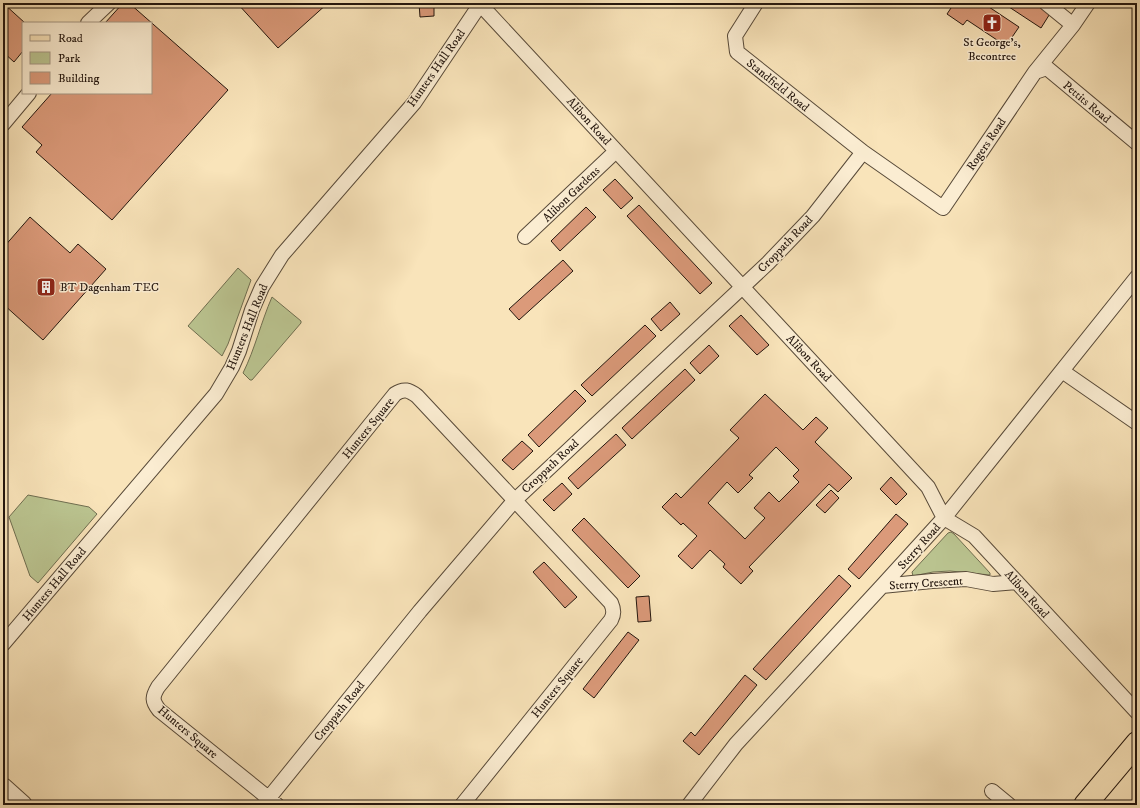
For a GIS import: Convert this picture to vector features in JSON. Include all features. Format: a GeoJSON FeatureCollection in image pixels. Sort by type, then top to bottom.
{"type":"FeatureCollection","features":[{"type":"Feature","properties":{"kind":"main road"},"geometry":{"type":"LineString","coordinates":[[1085,805],[1137,742]]}},
{"type":"Feature","properties":{"kind":"street"},"geometry":{"type":"LineString","coordinates":[[89,22],[109,3]]}},
{"type":"Feature","properties":{"kind":"street","name":"Alibon Road"},"geometry":{"type":"LineString","coordinates":[[480,3],[928,487],[944,518],[974,536],[1137,712]]}},
{"type":"Feature","properties":{"kind":"street","name":"Hunters Hall Road"},"geometry":{"type":"LineString","coordinates":[[3,644],[216,394],[232,367],[239,351],[252,310],[262,287],[282,255],[414,103],[480,3]]}},
{"type":"Feature","properties":{"kind":"street","name":"Standfield Road"},"geometry":{"type":"LineString","coordinates":[[756,3],[735,36],[737,52],[862,152]]}},
{"type":"Feature","properties":{"kind":"street"},"geometry":{"type":"LineString","coordinates":[[1046,3],[1073,25]]}},
{"type":"Feature","properties":{"kind":"street","name":"Rogers Road"},"geometry":{"type":"LineString","coordinates":[[862,152],[943,208],[1035,72],[1073,25],[1088,3]]}},
{"type":"Feature","properties":{"kind":"street","name":"Pettits Road"},"geometry":{"type":"LineString","coordinates":[[1035,72],[1047,68],[1137,143]]}},
{"type":"Feature","properties":{"kind":"street"},"geometry":{"type":"LineString","coordinates":[[3,124],[28,94]]}},
{"type":"Feature","properties":{"kind":"street","name":"Alibon Gardens"},"geometry":{"type":"LineString","coordinates":[[525,237],[616,151]]}},
{"type":"Feature","properties":{"kind":"street","name":"Croppath Road"},"geometry":{"type":"LineString","coordinates":[[270,803],[420,611],[514,501],[768,263],[813,216],[862,152]]}},
{"type":"Feature","properties":{"kind":"street","name":"Sterry Road"},"geometry":{"type":"LineString","coordinates":[[689,805],[736,744],[944,518],[1137,277]]}},
{"type":"Feature","properties":{"kind":"street"},"geometry":{"type":"LineString","coordinates":[[1062,371],[1137,423]]}},
{"type":"Feature","properties":{"kind":"street","name":"Hunters Square"},"geometry":{"type":"LineString","coordinates":[[270,803],[159,710],[153,703],[153,696],[158,687],[395,394],[400,390],[404,390],[410,391],[417,396],[611,603],[614,610],[614,615],[611,620],[462,805]]}},
{"type":"Feature","properties":{"kind":"street","name":"Sterry Crescent"},"geometry":{"type":"LineString","coordinates":[[882,586],[966,579],[993,584],[1017,582]]}},
{"type":"Feature","properties":{"kind":"street"},"geometry":{"type":"LineString","coordinates":[[3,787],[23,805]]}},
{"type":"Feature","properties":{"kind":"street"},"geometry":{"type":"LineString","coordinates":[[992,791],[1009,805]]}},
{"type":"Feature","properties":{"kind":"green space"},"geometry":{"type":"Polygon","coordinates":[[[238,268],[251,280],[228,344],[222,356],[188,326],[238,268]]]}},
{"type":"Feature","properties":{"kind":"green space"},"geometry":{"type":"Polygon","coordinates":[[[272,297],[301,321],[301,323],[252,380],[250,380],[243,373],[272,297]]]}},
{"type":"Feature","properties":{"kind":"green space"},"geometry":{"type":"Polygon","coordinates":[[[28,495],[89,507],[97,514],[38,583],[30,576],[9,517],[28,495]]]}},
{"type":"Feature","properties":{"kind":"green space"},"geometry":{"type":"Polygon","coordinates":[[[951,532],[990,573],[990,575],[950,571],[933,572],[913,576],[912,572],[948,533],[951,532]]]}},
{"type":"Feature","properties":{"kind":"building"},"geometry":{"type":"Polygon","coordinates":[[[3,3],[24,22],[22,22],[22,52],[14,62],[3,52],[3,3]]]}},
{"type":"Feature","properties":{"kind":"building"},"geometry":{"type":"Polygon","coordinates":[[[123,3],[129,3],[151,22],[106,22],[123,3]]]}},
{"type":"Feature","properties":{"kind":"building"},"geometry":{"type":"Polygon","coordinates":[[[237,3],[328,3],[278,48],[237,3]]]}},
{"type":"Feature","properties":{"kind":"building"},"geometry":{"type":"Polygon","coordinates":[[[419,3],[434,3],[434,16],[420,17],[419,3]]]}},
{"type":"Feature","properties":{"kind":"building","name":"St George's, Becontree"},"geometry":{"type":"Polygon","coordinates":[[[950,3],[983,3],[1019,27],[1006,46],[967,20],[963,25],[947,14],[951,8],[948,6],[950,3]]]}},
{"type":"Feature","properties":{"kind":"building"},"geometry":{"type":"Polygon","coordinates":[[[1003,3],[1038,3],[1051,12],[1041,28],[1003,3]]]}},
{"type":"Feature","properties":{"kind":"building"},"geometry":{"type":"Polygon","coordinates":[[[152,23],[228,90],[112,220],[36,152],[42,145],[22,127],[51,94],[152,94],[152,23]]]}},
{"type":"Feature","properties":{"kind":"building"},"geometry":{"type":"Polygon","coordinates":[[[615,179],[633,198],[621,209],[603,190],[615,179]]]}},
{"type":"Feature","properties":{"kind":"building"},"geometry":{"type":"Polygon","coordinates":[[[639,205],[712,283],[700,294],[627,216],[639,205]]]}},
{"type":"Feature","properties":{"kind":"building"},"geometry":{"type":"Polygon","coordinates":[[[586,207],[596,217],[560,251],[551,241],[586,207]]]}},
{"type":"Feature","properties":{"kind":"building","name":"BT Dagenham TEC"},"geometry":{"type":"Polygon","coordinates":[[[30,217],[70,253],[78,244],[106,269],[43,340],[3,304],[3,248],[30,217]]]}},
{"type":"Feature","properties":{"kind":"building"},"geometry":{"type":"Polygon","coordinates":[[[563,260],[573,271],[519,320],[509,309],[563,260]]]}},
{"type":"Feature","properties":{"kind":"building"},"geometry":{"type":"Polygon","coordinates":[[[670,302],[680,314],[661,331],[651,319],[670,302]]]}},
{"type":"Feature","properties":{"kind":"building"},"geometry":{"type":"Polygon","coordinates":[[[741,315],[769,345],[757,355],[729,326],[741,315]]]}},
{"type":"Feature","properties":{"kind":"building"},"geometry":{"type":"Polygon","coordinates":[[[645,325],[656,336],[592,396],[581,385],[645,325]]]}},
{"type":"Feature","properties":{"kind":"building"},"geometry":{"type":"Polygon","coordinates":[[[709,345],[719,356],[700,374],[690,363],[709,345]]]}},
{"type":"Feature","properties":{"kind":"building"},"geometry":{"type":"Polygon","coordinates":[[[685,369],[695,380],[632,439],[622,428],[685,369]]]}},
{"type":"Feature","properties":{"kind":"building"},"geometry":{"type":"Polygon","coordinates":[[[575,390],[586,401],[539,447],[528,435],[575,390]]]}},
{"type":"Feature","properties":{"kind":"building"},"geometry":{"type":"Polygon","coordinates":[[[765,394],[803,430],[816,417],[828,428],[815,442],[852,478],[838,492],[829,484],[749,567],[753,571],[741,584],[723,567],[725,564],[710,550],[692,569],[678,556],[697,536],[683,523],[681,525],[662,507],[676,493],[681,498],[739,438],[730,430],[765,394]],[[776,447],[749,475],[753,478],[738,493],[727,482],[708,503],[745,539],[765,518],[754,508],[769,492],[779,502],[799,482],[793,476],[799,470],[776,447]]]}},
{"type":"Feature","properties":{"kind":"building"},"geometry":{"type":"Polygon","coordinates":[[[616,434],[626,445],[578,489],[568,478],[616,434]]]}},
{"type":"Feature","properties":{"kind":"building"},"geometry":{"type":"Polygon","coordinates":[[[522,441],[533,451],[513,470],[502,460],[522,441]]]}},
{"type":"Feature","properties":{"kind":"building"},"geometry":{"type":"Polygon","coordinates":[[[891,477],[907,494],[896,505],[880,489],[891,477]]]}},
{"type":"Feature","properties":{"kind":"building"},"geometry":{"type":"Polygon","coordinates":[[[562,483],[572,494],[554,511],[543,500],[562,483]]]}},
{"type":"Feature","properties":{"kind":"building"},"geometry":{"type":"Polygon","coordinates":[[[831,490],[839,498],[825,513],[816,505],[831,490]]]}},
{"type":"Feature","properties":{"kind":"building"},"geometry":{"type":"Polygon","coordinates":[[[896,514],[908,524],[859,579],[848,569],[896,514]]]}},
{"type":"Feature","properties":{"kind":"building"},"geometry":{"type":"Polygon","coordinates":[[[584,518],[640,576],[628,588],[572,530],[584,518]]]}},
{"type":"Feature","properties":{"kind":"building"},"geometry":{"type":"Polygon","coordinates":[[[544,562],[577,597],[565,608],[533,572],[544,562]]]}},
{"type":"Feature","properties":{"kind":"building"},"geometry":{"type":"Polygon","coordinates":[[[839,575],[851,586],[766,680],[753,669],[839,575]]]}},
{"type":"Feature","properties":{"kind":"building"},"geometry":{"type":"Polygon","coordinates":[[[649,596],[651,621],[638,622],[636,597],[649,596]]]}},
{"type":"Feature","properties":{"kind":"building"},"geometry":{"type":"Polygon","coordinates":[[[628,632],[639,640],[594,698],[583,689],[628,632]]]}},
{"type":"Feature","properties":{"kind":"building"},"geometry":{"type":"Polygon","coordinates":[[[745,675],[757,685],[699,755],[683,741],[691,732],[695,736],[745,675]]]}},
{"type":"Feature","properties":{"kind":"place","name":"St George's, Becontree"},"geometry":{"type":"Point","coordinates":[992,23]}},
{"type":"Feature","properties":{"kind":"place","name":"BT Dagenham TEC"},"geometry":{"type":"Point","coordinates":[46,287]}}]}
